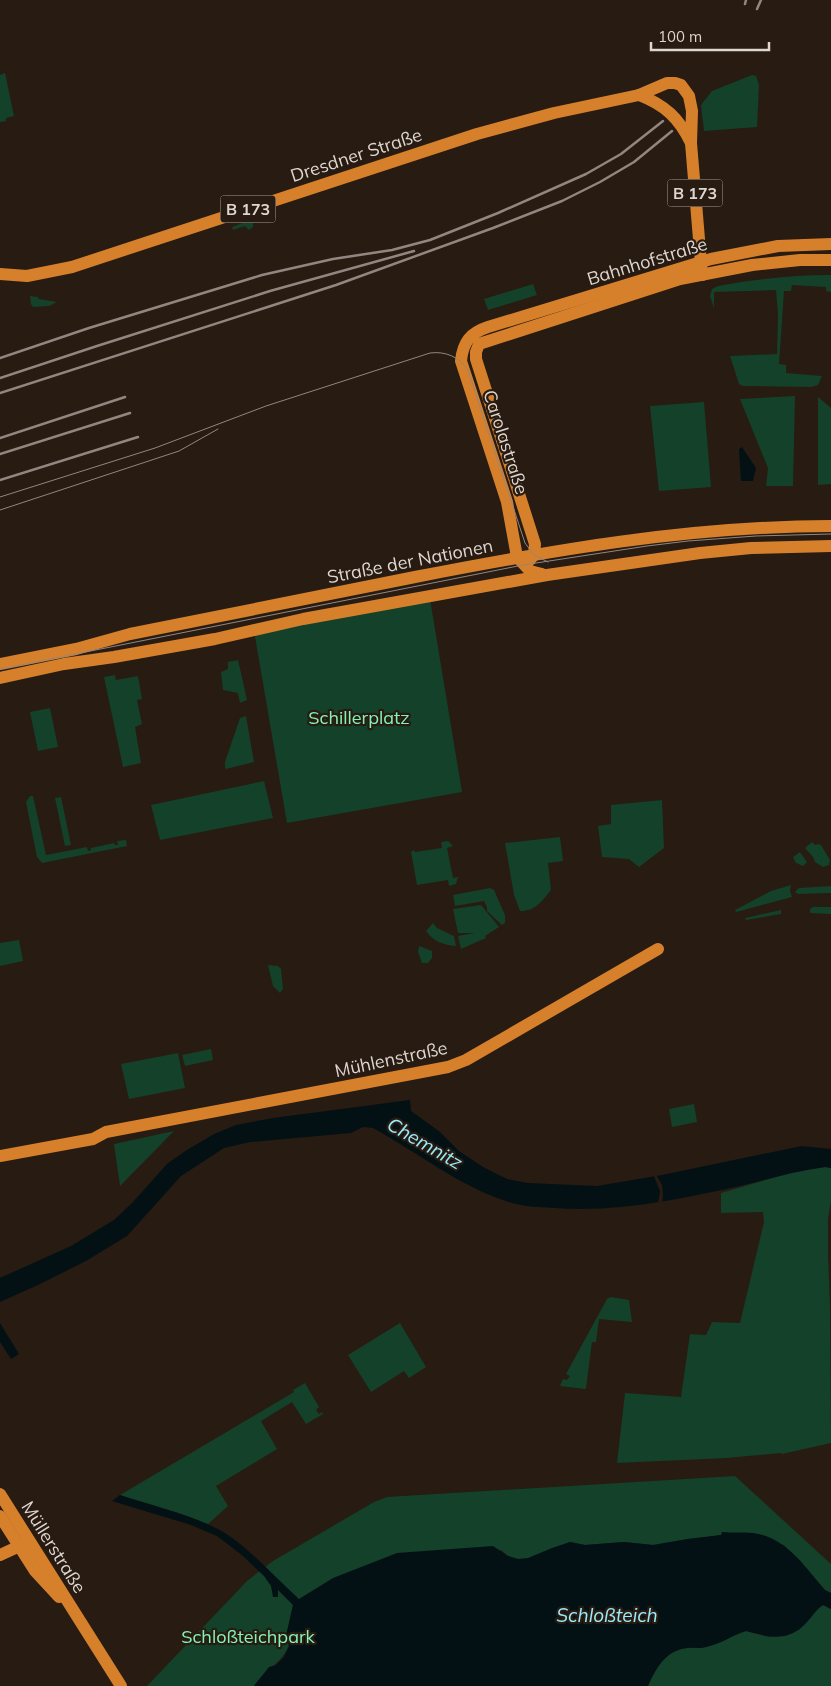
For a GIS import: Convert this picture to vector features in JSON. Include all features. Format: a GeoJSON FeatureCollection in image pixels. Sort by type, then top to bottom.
{"type":"FeatureCollection","features":[{"type":"Feature","properties":{"kind":"main road","name":"Dresdner Straße"},"geometry":{"type":"LineString","coordinates":[[0,274],[27,276],[72,267],[477,134],[554,113],[639,95],[667,83],[678,84],[689,96],[692,111],[691,143]]}},
{"type":"Feature","properties":{"kind":"main road","name":"B 173"},"geometry":{"type":"LineString","coordinates":[[639,95],[662,105],[681,125],[691,143],[701,268]]}},
{"type":"Feature","properties":{"kind":"main road","name":"Bahnhofstraße"},"geometry":{"type":"LineString","coordinates":[[478,338],[701,268],[738,253],[778,246],[831,244]]}},
{"type":"Feature","properties":{"kind":"main road","name":"Bahnhofstraße"},"geometry":{"type":"LineString","coordinates":[[701,268],[800,260],[831,260]]}},
{"type":"Feature","properties":{"kind":"main road","name":"Carolastraße"},"geometry":{"type":"LineString","coordinates":[[521,562],[507,502],[461,361],[468,338],[478,338],[476,359],[535,544],[534,554]]}},
{"type":"Feature","properties":{"kind":"main road","name":"Straße der Nationen"},"geometry":{"type":"LineString","coordinates":[[0,664],[76,649],[138,633],[521,562],[534,554],[638,539],[720,530],[831,526]]}},
{"type":"Feature","properties":{"kind":"main road"},"geometry":{"type":"LineString","coordinates":[[0,678],[64,664],[104,659],[215,639],[288,622],[547,574],[700,553],[751,548],[831,546]]}},
{"type":"Feature","properties":{"kind":"main road"},"geometry":{"type":"LineString","coordinates":[[502,582],[513,577],[521,562],[535,574],[547,574]]}},
{"type":"Feature","properties":{"kind":"main road","name":"Mühlenstraße"},"geometry":{"type":"LineString","coordinates":[[0,1149],[81,1133],[104,1133],[458,1064],[658,949]]}},
{"type":"Feature","properties":{"kind":"main road","name":"Mühlenstraße"},"geometry":{"type":"LineString","coordinates":[[0,1156],[93,1138],[104,1133]]}},
{"type":"Feature","properties":{"kind":"main road","name":"Müllerstraße"},"geometry":{"type":"LineString","coordinates":[[0,1494],[35,1571],[79,1619],[121,1686]]}},
{"type":"Feature","properties":{"kind":"main road","name":"Müllerstraße"},"geometry":{"type":"LineString","coordinates":[[0,1516],[24,1544]]}},
{"type":"Feature","properties":{"kind":"main road"},"geometry":{"type":"LineString","coordinates":[[0,1555],[24,1544]]}},
{"type":"Feature","properties":{"kind":"green space"},"geometry":{"type":"Polygon","coordinates":[[[5,73],[14,116],[0,122],[0,75],[5,73]]]}},
{"type":"Feature","properties":{"kind":"green space"},"geometry":{"type":"Polygon","coordinates":[[[752,75],[756,76],[759,85],[757,127],[704,131],[701,105],[712,91],[752,75]]]}},
{"type":"Feature","properties":{"kind":"green space"},"geometry":{"type":"Polygon","coordinates":[[[253,219],[253,227],[249,230],[245,226],[233,230],[232,227],[253,219]]]}},
{"type":"Feature","properties":{"kind":"green space"},"geometry":{"type":"Polygon","coordinates":[[[831,275],[831,292],[826,291],[826,287],[792,285],[791,291],[784,291],[779,364],[786,365],[786,373],[822,376],[818,385],[811,387],[743,386],[739,384],[730,356],[777,354],[778,314],[776,290],[714,292],[714,308],[710,296],[712,289],[718,286],[760,279],[831,275]]]}},
{"type":"Feature","properties":{"kind":"green space"},"geometry":{"type":"Polygon","coordinates":[[[533,284],[537,295],[488,310],[484,299],[533,284]]]}},
{"type":"Feature","properties":{"kind":"green space"},"geometry":{"type":"Polygon","coordinates":[[[30,296],[57,302],[49,306],[33,307],[30,296]]]}},
{"type":"Feature","properties":{"kind":"green space"},"geometry":{"type":"Polygon","coordinates":[[[795,396],[793,486],[766,486],[768,468],[740,399],[795,396]]]}},
{"type":"Feature","properties":{"kind":"green space"},"geometry":{"type":"Polygon","coordinates":[[[818,397],[831,408],[831,484],[818,485],[818,397]]]}},
{"type":"Feature","properties":{"kind":"green space"},"geometry":{"type":"Polygon","coordinates":[[[704,402],[711,487],[659,491],[650,406],[704,402]]]}},
{"type":"Feature","properties":{"kind":"green space","name":"Schillerplatz"},"geometry":{"type":"Polygon","coordinates":[[[430,599],[462,792],[287,823],[254,631],[430,599]]]}},
{"type":"Feature","properties":{"kind":"green space"},"geometry":{"type":"Polygon","coordinates":[[[238,660],[247,700],[240,703],[238,693],[223,690],[221,672],[228,669],[228,662],[238,660]]]}},
{"type":"Feature","properties":{"kind":"green space"},"geometry":{"type":"Polygon","coordinates":[[[115,675],[116,680],[138,676],[142,699],[137,700],[142,724],[135,727],[141,763],[123,767],[104,677],[115,675]]]}},
{"type":"Feature","properties":{"kind":"green space"},"geometry":{"type":"Polygon","coordinates":[[[50,708],[58,747],[38,751],[30,712],[50,708]]]}},
{"type":"Feature","properties":{"kind":"green space"},"geometry":{"type":"Polygon","coordinates":[[[246,716],[254,762],[226,769],[225,762],[240,718],[246,716]]]}},
{"type":"Feature","properties":{"kind":"green space"},"geometry":{"type":"Polygon","coordinates":[[[264,781],[273,818],[160,840],[151,805],[264,781]]]}},
{"type":"Feature","properties":{"kind":"green space"},"geometry":{"type":"Polygon","coordinates":[[[30,796],[33,796],[46,855],[87,847],[88,851],[91,848],[114,843],[118,845],[117,841],[126,840],[127,846],[42,863],[37,857],[26,802],[30,796]]]}},
{"type":"Feature","properties":{"kind":"green space"},"geometry":{"type":"Polygon","coordinates":[[[61,797],[71,845],[65,846],[55,798],[61,797]]]}},
{"type":"Feature","properties":{"kind":"green space"},"geometry":{"type":"Polygon","coordinates":[[[662,800],[664,848],[639,867],[629,859],[602,857],[598,826],[611,824],[611,805],[662,800]]]}},
{"type":"Feature","properties":{"kind":"green space"},"geometry":{"type":"Polygon","coordinates":[[[560,837],[563,861],[548,863],[551,890],[534,908],[520,911],[514,895],[505,843],[560,837]]]}},
{"type":"Feature","properties":{"kind":"green space"},"geometry":{"type":"Polygon","coordinates":[[[448,841],[453,846],[447,848],[453,878],[458,877],[456,884],[449,886],[448,880],[417,885],[411,852],[414,850],[415,852],[442,848],[441,842],[448,841]]]}},
{"type":"Feature","properties":{"kind":"green space"},"geometry":{"type":"Polygon","coordinates":[[[812,842],[815,845],[821,845],[830,860],[829,865],[823,867],[815,862],[805,848],[812,842]]]}},
{"type":"Feature","properties":{"kind":"green space"},"geometry":{"type":"Polygon","coordinates":[[[800,852],[807,862],[803,866],[796,863],[793,857],[800,852]]]}},
{"type":"Feature","properties":{"kind":"green space"},"geometry":{"type":"Polygon","coordinates":[[[791,885],[792,897],[736,912],[735,910],[771,891],[791,885]]]}},
{"type":"Feature","properties":{"kind":"green space"},"geometry":{"type":"Polygon","coordinates":[[[831,886],[831,893],[798,894],[795,892],[799,888],[831,886]]]}},
{"type":"Feature","properties":{"kind":"green space"},"geometry":{"type":"Polygon","coordinates":[[[490,888],[494,890],[505,915],[505,923],[502,925],[487,911],[484,901],[455,906],[453,895],[490,888]]]}},
{"type":"Feature","properties":{"kind":"green space"},"geometry":{"type":"Polygon","coordinates":[[[481,905],[499,927],[485,936],[486,938],[461,949],[458,936],[475,933],[458,933],[453,909],[481,905]]]}},
{"type":"Feature","properties":{"kind":"green space"},"geometry":{"type":"Polygon","coordinates":[[[813,907],[831,907],[831,914],[810,913],[810,909],[813,907]]]}},
{"type":"Feature","properties":{"kind":"green space"},"geometry":{"type":"Polygon","coordinates":[[[781,910],[781,914],[746,920],[745,918],[781,910]]]}},
{"type":"Feature","properties":{"kind":"green space"},"geometry":{"type":"Polygon","coordinates":[[[433,923],[437,928],[454,936],[456,946],[439,942],[426,931],[433,923]]]}},
{"type":"Feature","properties":{"kind":"green space"},"geometry":{"type":"Polygon","coordinates":[[[19,940],[23,961],[0,966],[0,943],[19,940]]]}},
{"type":"Feature","properties":{"kind":"green space"},"geometry":{"type":"Polygon","coordinates":[[[419,946],[432,951],[432,958],[428,963],[422,963],[418,952],[419,946]]]}},
{"type":"Feature","properties":{"kind":"green space"},"geometry":{"type":"Polygon","coordinates":[[[268,965],[278,966],[281,969],[283,989],[280,993],[273,986],[268,965]]]}},
{"type":"Feature","properties":{"kind":"green space"},"geometry":{"type":"Polygon","coordinates":[[[211,1049],[213,1060],[185,1066],[182,1055],[211,1049]]]}},
{"type":"Feature","properties":{"kind":"green space"},"geometry":{"type":"Polygon","coordinates":[[[178,1053],[185,1088],[129,1099],[121,1064],[178,1053]]]}},
{"type":"Feature","properties":{"kind":"green space"},"geometry":{"type":"Polygon","coordinates":[[[694,1104],[697,1122],[672,1127],[669,1109],[694,1104]]]}},
{"type":"Feature","properties":{"kind":"green space"},"geometry":{"type":"Polygon","coordinates":[[[174,1131],[120,1186],[114,1144],[174,1131]]]}},
{"type":"Feature","properties":{"kind":"green space"},"geometry":{"type":"Polygon","coordinates":[[[825,1167],[831,1168],[828,1253],[831,1443],[782,1454],[617,1463],[625,1393],[681,1397],[690,1334],[706,1335],[712,1322],[740,1323],[764,1222],[763,1212],[721,1213],[721,1193],[790,1173],[825,1167]]]}},
{"type":"Feature","properties":{"kind":"green space"},"geometry":{"type":"Polygon","coordinates":[[[611,1297],[629,1300],[632,1322],[599,1319],[596,1342],[592,1342],[586,1388],[560,1386],[563,1379],[567,1380],[570,1376],[566,1374],[607,1299],[611,1297]]]}},
{"type":"Feature","properties":{"kind":"green space"},"geometry":{"type":"Polygon","coordinates":[[[400,1323],[426,1367],[409,1378],[404,1371],[371,1392],[348,1355],[400,1323]]]}},
{"type":"Feature","properties":{"kind":"green space"},"geometry":{"type":"Polygon","coordinates":[[[305,1383],[319,1407],[316,1410],[319,1414],[322,1412],[323,1414],[306,1424],[292,1402],[261,1421],[277,1449],[216,1486],[228,1506],[208,1524],[120,1495],[294,1392],[293,1390],[305,1383]]]}},
{"type":"Feature","properties":{"kind":"green space","name":"Schloßteichpark"},"geometry":{"type":"Polygon","coordinates":[[[735,1476],[831,1564],[831,1593],[825,1590],[784,1545],[722,1533],[722,1535],[653,1545],[624,1542],[585,1545],[570,1542],[528,1559],[508,1556],[501,1550],[293,1605],[286,1636],[289,1646],[281,1658],[254,1686],[147,1686],[247,1581],[273,1561],[374,1502],[387,1497],[735,1476]]]}},
{"type":"Feature","properties":{"kind":"green space"},"geometry":{"type":"Polygon","coordinates":[[[823,1605],[831,1609],[831,1686],[648,1686],[658,1667],[673,1652],[680,1649],[711,1646],[746,1631],[769,1637],[799,1630],[815,1610],[823,1605]]]}},
{"type":"Feature","properties":{"kind":"water"},"geometry":{"type":"Polygon","coordinates":[[[742,447],[756,468],[753,481],[741,481],[739,449],[742,447]]]}},
{"type":"Feature","properties":{"kind":"water","name":"Chemnitz"},"geometry":{"type":"Polygon","coordinates":[[[410,1100],[411,1111],[440,1132],[459,1151],[483,1167],[507,1179],[528,1183],[597,1186],[662,1175],[802,1146],[831,1149],[831,1168],[825,1167],[804,1171],[717,1191],[648,1204],[601,1208],[554,1208],[522,1205],[493,1196],[458,1179],[373,1128],[363,1127],[351,1133],[250,1142],[224,1148],[181,1176],[127,1236],[86,1261],[0,1302],[0,1278],[71,1246],[114,1220],[168,1163],[214,1134],[236,1125],[273,1118],[410,1100]]]}},
{"type":"Feature","properties":{"kind":"water"},"geometry":{"type":"Polygon","coordinates":[[[0,1323],[19,1354],[11,1359],[0,1342],[0,1323]]]}},
{"type":"Feature","properties":{"kind":"water","name":"Schloßteich"},"geometry":{"type":"Polygon","coordinates":[[[120,1495],[176,1512],[216,1528],[238,1542],[299,1599],[333,1578],[397,1553],[493,1546],[508,1556],[518,1559],[528,1558],[570,1542],[585,1545],[624,1542],[653,1545],[721,1535],[722,1532],[753,1533],[775,1540],[785,1547],[794,1554],[825,1590],[831,1593],[831,1609],[823,1605],[802,1627],[792,1634],[785,1636],[765,1636],[746,1631],[711,1646],[680,1649],[673,1652],[663,1661],[648,1686],[254,1686],[269,1667],[276,1665],[284,1657],[289,1646],[286,1636],[293,1605],[278,1590],[278,1597],[273,1597],[271,1586],[264,1576],[243,1556],[217,1536],[191,1525],[112,1501],[120,1495]]]}},
{"type":"Feature","properties":{"kind":"pier"},"geometry":{"type":"Polygon","coordinates":[[[653,1174],[657,1176],[662,1185],[662,1204],[658,1204],[660,1191],[653,1174]]]}},
{"type":"Feature","properties":{"kind":"tram line"},"geometry":{"type":"LineString","coordinates":[[0,497],[155,448],[266,406],[430,353],[441,353],[456,358],[468,370],[525,543],[534,555],[548,562]]}},
{"type":"Feature","properties":{"kind":"tram line"},"geometry":{"type":"LineString","coordinates":[[0,510],[179,451],[218,429]]}},
{"type":"Feature","properties":{"kind":"tram line"},"geometry":{"type":"LineString","coordinates":[[0,669],[523,565],[688,541],[756,536],[831,534]]}},
{"type":"Feature","properties":{"kind":"railway"},"geometry":{"type":"LineString","coordinates":[[745,4],[746,0]]}},
{"type":"Feature","properties":{"kind":"railway"},"geometry":{"type":"LineString","coordinates":[[757,9],[761,0]]}},
{"type":"Feature","properties":{"kind":"railway"},"geometry":{"type":"LineString","coordinates":[[0,358],[89,328],[262,275],[333,259],[392,250],[430,240],[498,213],[586,174],[621,154],[663,121]]}},
{"type":"Feature","properties":{"kind":"railway"},"geometry":{"type":"LineString","coordinates":[[0,393],[336,285],[493,228],[562,201],[600,182],[634,162],[672,131]]}},
{"type":"Feature","properties":{"kind":"railway"},"geometry":{"type":"LineString","coordinates":[[0,378],[270,291],[414,251]]}},
{"type":"Feature","properties":{"kind":"railway"},"geometry":{"type":"LineString","coordinates":[[0,438],[125,397]]}},
{"type":"Feature","properties":{"kind":"railway"},"geometry":{"type":"LineString","coordinates":[[0,454],[130,413]]}},
{"type":"Feature","properties":{"kind":"railway"},"geometry":{"type":"LineString","coordinates":[[0,480],[138,437]]}}]}
